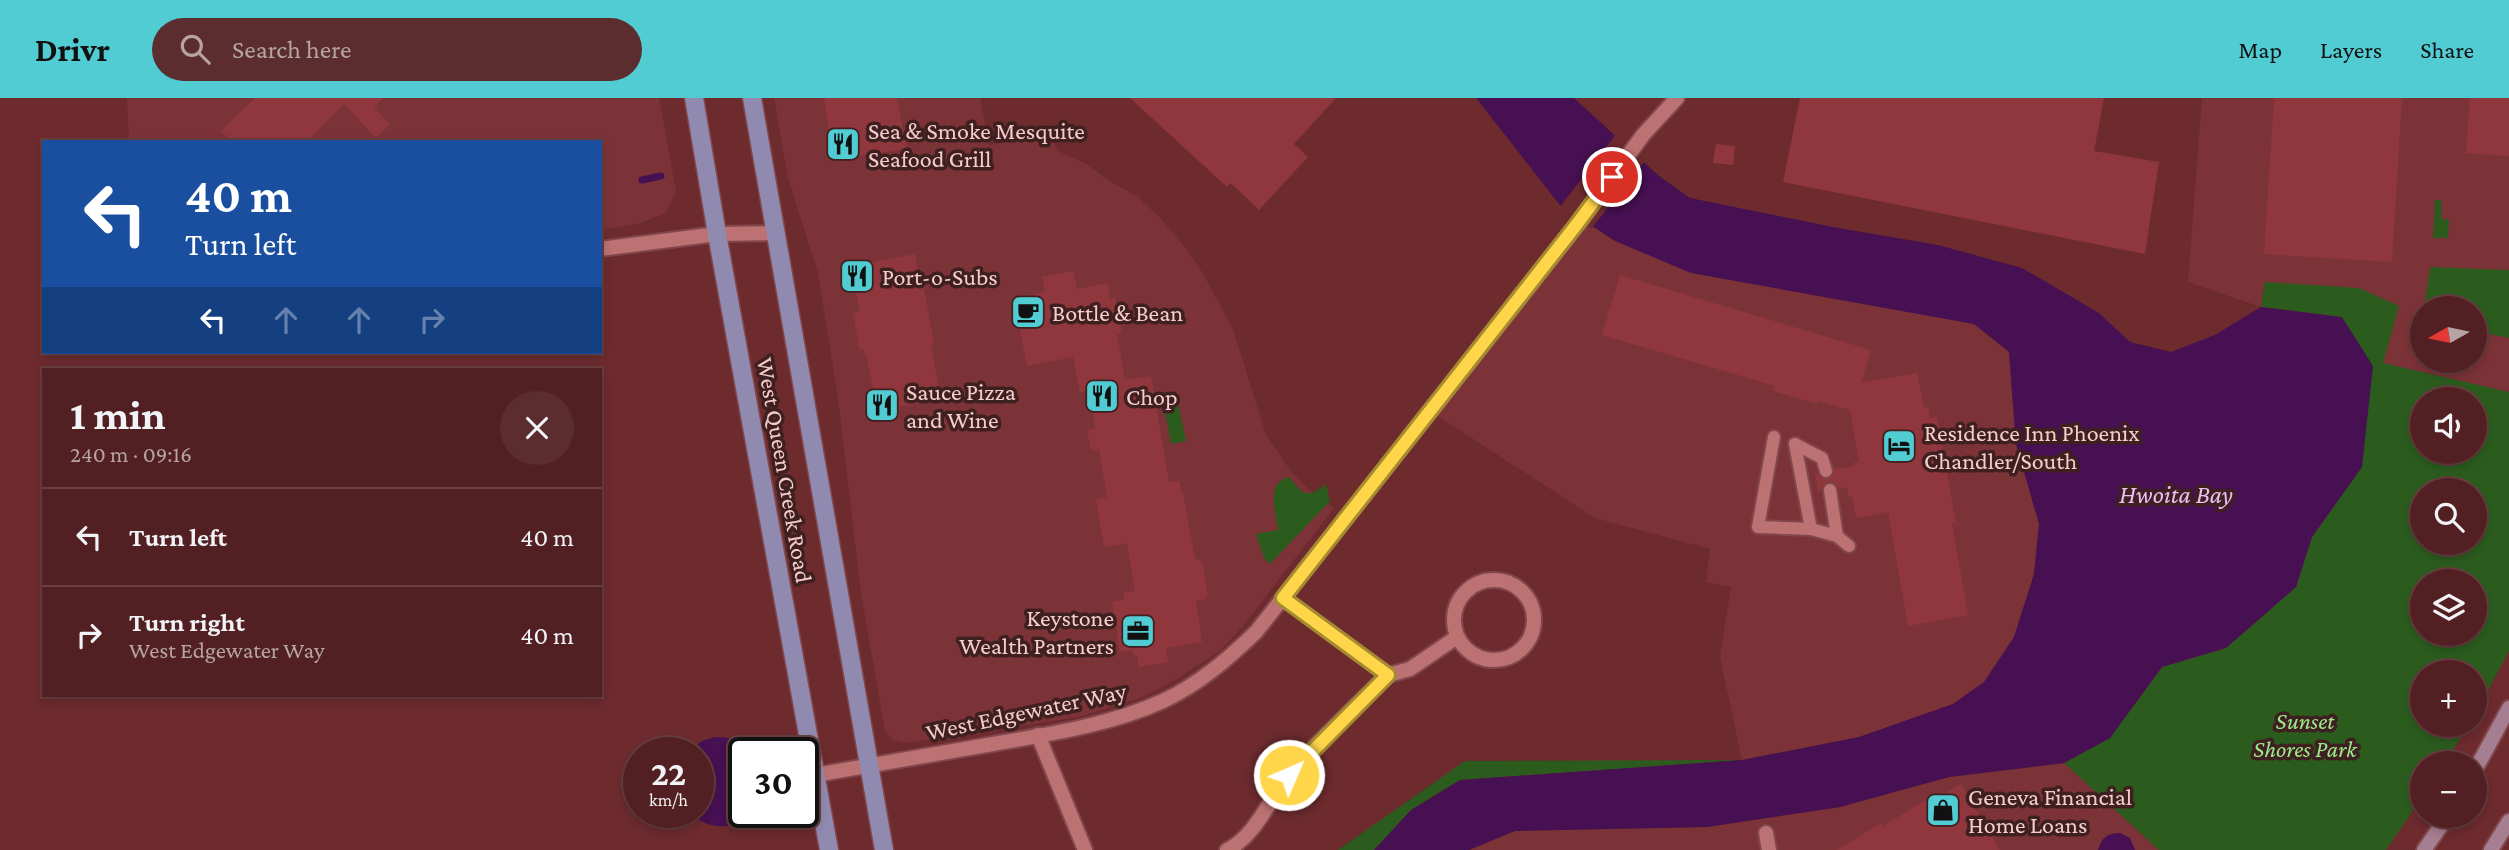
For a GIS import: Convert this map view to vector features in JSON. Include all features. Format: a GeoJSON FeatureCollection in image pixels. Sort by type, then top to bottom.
{"type":"FeatureCollection","features":[{"type":"Feature","properties":{"kind":"main road","name":"West Queen Creek Road"},"geometry":{"type":"LineString","coordinates":[[695,98],[808,737]]}},
{"type":"Feature","properties":{"kind":"main road","name":"West Queen Creek Road"},"geometry":{"type":"LineString","coordinates":[[752,98],[884,850]]}},
{"type":"Feature","properties":{"kind":"main road"},"geometry":{"type":"LineString","coordinates":[[2485,751],[2509,708]]}},
{"type":"Feature","properties":{"kind":"main road","name":"West Queen Creek Road"},"geometry":{"type":"LineString","coordinates":[[819,798],[828,850]]}},
{"type":"Feature","properties":{"kind":"main road"},"geometry":{"type":"LineString","coordinates":[[2491,850],[2509,821]]}},
{"type":"Feature","properties":{"kind":"main road"},"geometry":{"type":"LineString","coordinates":[[2424,850],[2440,828]]}},
{"type":"Feature","properties":{"kind":"street","name":"West Edgewater Way"},"geometry":{"type":"LineString","coordinates":[[819,774],[1038,735],[1130,715],[1197,682],[1226,661],[1256,632],[1577,224],[1643,135],[1677,98]]}},
{"type":"Feature","properties":{"kind":"street"},"geometry":{"type":"LineString","coordinates":[[602,249],[717,234],[776,233]]}},
{"type":"Feature","properties":{"kind":"street"},"geometry":{"type":"LineString","coordinates":[[1483,581],[1511,583],[1522,591],[1529,601],[1534,614],[1530,639],[1522,649],[1511,656],[1486,660],[1474,655],[1457,637],[1455,609],[1461,597],[1471,587],[1483,581]]}},
{"type":"Feature","properties":{"kind":"street"},"geometry":{"type":"LineString","coordinates":[[1283,598],[1388,675]]}},
{"type":"Feature","properties":{"kind":"street"},"geometry":{"type":"LineString","coordinates":[[1227,850],[1237,845],[1253,827],[1289,775],[1388,675],[1410,669],[1457,637]]}},
{"type":"Feature","properties":{"kind":"street"},"geometry":{"type":"LineString","coordinates":[[1038,735],[1085,850]]}},
{"type":"Feature","properties":{"kind":"street"},"geometry":{"type":"LineString","coordinates":[[1766,833],[1769,850]]}},
{"type":"Feature","properties":{"kind":"lane"},"geometry":{"type":"LineString","coordinates":[[1774,438],[1758,527],[1811,529],[1837,536],[1849,546]]}},
{"type":"Feature","properties":{"kind":"lane"},"geometry":{"type":"LineString","coordinates":[[1811,529],[1795,444],[1822,458],[1826,471]]}},
{"type":"Feature","properties":{"kind":"lane"},"geometry":{"type":"LineString","coordinates":[[1829,490],[1837,536]]}},
{"type":"Feature","properties":{"kind":"shaded area"},"geometry":{"type":"Polygon","coordinates":[[[127,98],[659,98],[676,191],[666,213],[640,223],[602,230],[602,140],[129,140],[127,98]]]}},
{"type":"Feature","properties":{"kind":"shaded area"},"geometry":{"type":"Polygon","coordinates":[[[774,98],[980,98],[989,145],[1049,135],[1058,151],[1085,163],[1109,181],[1137,196],[1188,251],[1233,329],[1266,435],[1290,470],[1309,490],[1334,508],[1243,626],[1220,651],[1145,696],[1079,717],[905,743],[893,740],[885,731],[861,593],[838,398],[818,273],[788,178],[774,98]]]}},
{"type":"Feature","properties":{"kind":"shaded area"},"geometry":{"type":"Polygon","coordinates":[[[2202,98],[2509,98],[2509,392],[2426,373],[2487,373],[2487,296],[2410,296],[2410,369],[2383,363],[2265,282],[2261,307],[2188,282],[2202,98]]]}},
{"type":"Feature","properties":{"kind":"shaded area"},"geometry":{"type":"Polygon","coordinates":[[[1581,219],[1615,241],[1799,291],[1974,324],[2009,352],[2016,444],[2039,524],[2034,574],[2014,637],[1984,682],[1953,704],[1859,737],[1742,760],[1720,657],[1731,587],[1706,582],[1710,549],[1595,518],[1430,411],[1581,219]]]}},
{"type":"Feature","properties":{"kind":"shaded area"},"geometry":{"type":"Polygon","coordinates":[[[2064,763],[2159,850],[1469,850],[1515,831],[1707,827],[1840,807],[1949,777],[2064,763]]]}},
{"type":"Feature","properties":{"kind":"green space"},"geometry":{"type":"Polygon","coordinates":[[[2435,200],[2441,200],[2442,219],[2449,219],[2448,238],[2433,238],[2435,200]]]}},
{"type":"Feature","properties":{"kind":"green space"},"geometry":{"type":"Polygon","coordinates":[[[2430,267],[2509,270],[2509,338],[2487,333],[2487,296],[2426,296],[2430,267]]]}},
{"type":"Feature","properties":{"kind":"green space","name":"Sunset Shores Park"},"geometry":{"type":"Polygon","coordinates":[[[2265,282],[2359,288],[2399,306],[2383,363],[2410,369],[2410,373],[2426,373],[2509,392],[2509,651],[2487,692],[2487,660],[2410,660],[2410,737],[2461,737],[2452,751],[2410,751],[2410,815],[2386,850],[2159,850],[2064,763],[2110,738],[2162,667],[2226,648],[2296,587],[2312,537],[2362,467],[2342,317],[2261,307],[2265,282]]]}},
{"type":"Feature","properties":{"kind":"green space"},"geometry":{"type":"Polygon","coordinates":[[[1178,403],[1186,441],[1171,444],[1164,406],[1178,403]]]}},
{"type":"Feature","properties":{"kind":"green space"},"geometry":{"type":"Polygon","coordinates":[[[1289,477],[1305,493],[1314,492],[1326,484],[1330,501],[1270,564],[1264,558],[1256,534],[1278,530],[1274,491],[1282,480],[1289,477]]]}},
{"type":"Feature","properties":{"kind":"green space"},"geometry":{"type":"Polygon","coordinates":[[[1742,760],[1460,780],[1411,810],[1374,850],[1338,850],[1465,761],[1742,760]]]}},
{"type":"Feature","properties":{"kind":"water","name":"Hwoita Bay"},"geometry":{"type":"Polygon","coordinates":[[[1476,98],[1574,98],[1659,176],[1690,198],[1938,245],[2022,268],[2099,313],[2130,342],[2171,352],[2215,335],[2261,307],[2342,317],[2373,366],[2362,467],[2312,537],[2296,587],[2226,648],[2162,667],[2110,738],[2064,763],[1949,777],[1840,807],[1707,827],[1515,831],[1469,850],[1374,850],[1411,810],[1460,780],[1742,760],[1859,737],[1953,704],[1984,682],[2014,637],[2034,574],[2039,524],[2016,444],[2009,352],[1974,324],[1691,273],[1615,241],[1559,204],[1476,98]]]}},
{"type":"Feature","properties":{"kind":"water"},"geometry":{"type":"Polygon","coordinates":[[[714,737],[728,738],[728,825],[714,825],[714,737]]]}},
{"type":"Feature","properties":{"kind":"water"},"geometry":{"type":"Polygon","coordinates":[[[2120,833],[2130,838],[2135,850],[2098,850],[2106,837],[2120,833]]]}},
{"type":"Feature","properties":{"kind":"pier"},"geometry":{"type":"Polygon","coordinates":[[[1617,133],[1646,160],[1591,229],[1559,208],[1617,133]]]}},
{"type":"Feature","properties":{"kind":"building"},"geometry":{"type":"Polygon","coordinates":[[[255,98],[383,98],[374,107],[390,124],[376,138],[344,104],[309,140],[230,140],[221,131],[255,98]]]}},
{"type":"Feature","properties":{"kind":"building"},"geometry":{"type":"Polygon","coordinates":[[[824,98],[897,98],[907,149],[858,156],[857,150],[833,154],[824,98]]]}},
{"type":"Feature","properties":{"kind":"building"},"geometry":{"type":"Polygon","coordinates":[[[1130,98],[1336,98],[1294,144],[1308,157],[1259,210],[1231,183],[1227,187],[1130,98]]]}},
{"type":"Feature","properties":{"kind":"building"},"geometry":{"type":"Polygon","coordinates":[[[1800,98],[2104,98],[2094,151],[2159,162],[2145,254],[1783,182],[1800,98]]]}},
{"type":"Feature","properties":{"kind":"building"},"geometry":{"type":"Polygon","coordinates":[[[2274,98],[2402,98],[2392,262],[2264,254],[2274,98]]]}},
{"type":"Feature","properties":{"kind":"building"},"geometry":{"type":"Polygon","coordinates":[[[2470,98],[2509,98],[2509,156],[2466,153],[2470,98]]]}},
{"type":"Feature","properties":{"kind":"building"},"geometry":{"type":"Polygon","coordinates":[[[1716,144],[1735,146],[1733,165],[1713,163],[1716,144]]]}},
{"type":"Feature","properties":{"kind":"building"},"geometry":{"type":"Polygon","coordinates":[[[915,254],[919,277],[922,276],[941,399],[877,411],[867,358],[864,349],[860,350],[853,313],[860,312],[851,266],[915,254]]]}},
{"type":"Feature","properties":{"kind":"building"},"geometry":{"type":"Polygon","coordinates":[[[1073,271],[1077,289],[1108,283],[1110,299],[1115,298],[1122,333],[1117,334],[1125,380],[1151,376],[1169,482],[1179,481],[1195,559],[1202,561],[1208,596],[1205,596],[1206,599],[1196,600],[1202,642],[1166,648],[1168,662],[1139,667],[1137,655],[1133,656],[1132,650],[1120,652],[1112,602],[1124,600],[1123,593],[1135,591],[1127,543],[1104,547],[1096,499],[1107,497],[1099,449],[1091,450],[1087,430],[1095,428],[1089,390],[1080,393],[1073,357],[1027,366],[1014,298],[1045,292],[1042,277],[1073,271]]]}},
{"type":"Feature","properties":{"kind":"building","name":"Residence Inn Phoenix Chandler/South"},"geometry":{"type":"Polygon","coordinates":[[[1620,275],[1871,350],[1861,383],[1917,373],[1924,408],[1928,407],[1930,418],[1937,417],[1956,523],[1952,523],[1968,615],[1908,626],[1888,512],[1856,518],[1852,496],[1849,497],[1847,487],[1839,489],[1834,482],[1828,482],[1818,492],[1815,472],[1821,478],[1828,479],[1833,476],[1834,469],[1854,466],[1853,463],[1859,462],[1850,410],[1773,391],[1775,386],[1602,335],[1620,275]]]}},
{"type":"Feature","properties":{"kind":"building","name":"Geneva Financial Home Loans"},"geometry":{"type":"Polygon","coordinates":[[[1961,784],[2000,850],[1837,850],[1881,823],[1883,826],[1928,799],[1929,802],[1961,784]]]}},
{"type":"Feature","properties":{"kind":"waterway"},"geometry":{"type":"LineString","coordinates":[[642,180],[661,176]]}},
{"type":"Feature","properties":{"kind":"place","name":"Sea & Smoke Mesquite Seafood Grill"},"geometry":{"type":"Point","coordinates":[843,144]}},
{"type":"Feature","properties":{"kind":"place","name":"Port-o-Subs"},"geometry":{"type":"Point","coordinates":[857,276]}},
{"type":"Feature","properties":{"kind":"place","name":"Bottle & Bean"},"geometry":{"type":"Point","coordinates":[1028,312]}},
{"type":"Feature","properties":{"kind":"place","name":"Chop"},"geometry":{"type":"Point","coordinates":[1102,396]}},
{"type":"Feature","properties":{"kind":"place","name":"Sauce Pizza and Wine"},"geometry":{"type":"Point","coordinates":[882,405]}},
{"type":"Feature","properties":{"kind":"place","name":"Residence Inn Phoenix Chandler/South"},"geometry":{"type":"Point","coordinates":[1899,446]}},
{"type":"Feature","properties":{"kind":"place","name":"Keystone Wealth Partners"},"geometry":{"type":"Point","coordinates":[1138,631]}},
{"type":"Feature","properties":{"kind":"place","name":"Geneva Financial Home Loans"},"geometry":{"type":"Point","coordinates":[1943,810]}},
{"type":"Feature","properties":{"kind":"route"},"geometry":{"type":"LineString","coordinates":[[1289,775],[1388,675],[1283,598],[1612,177]]}}]}
